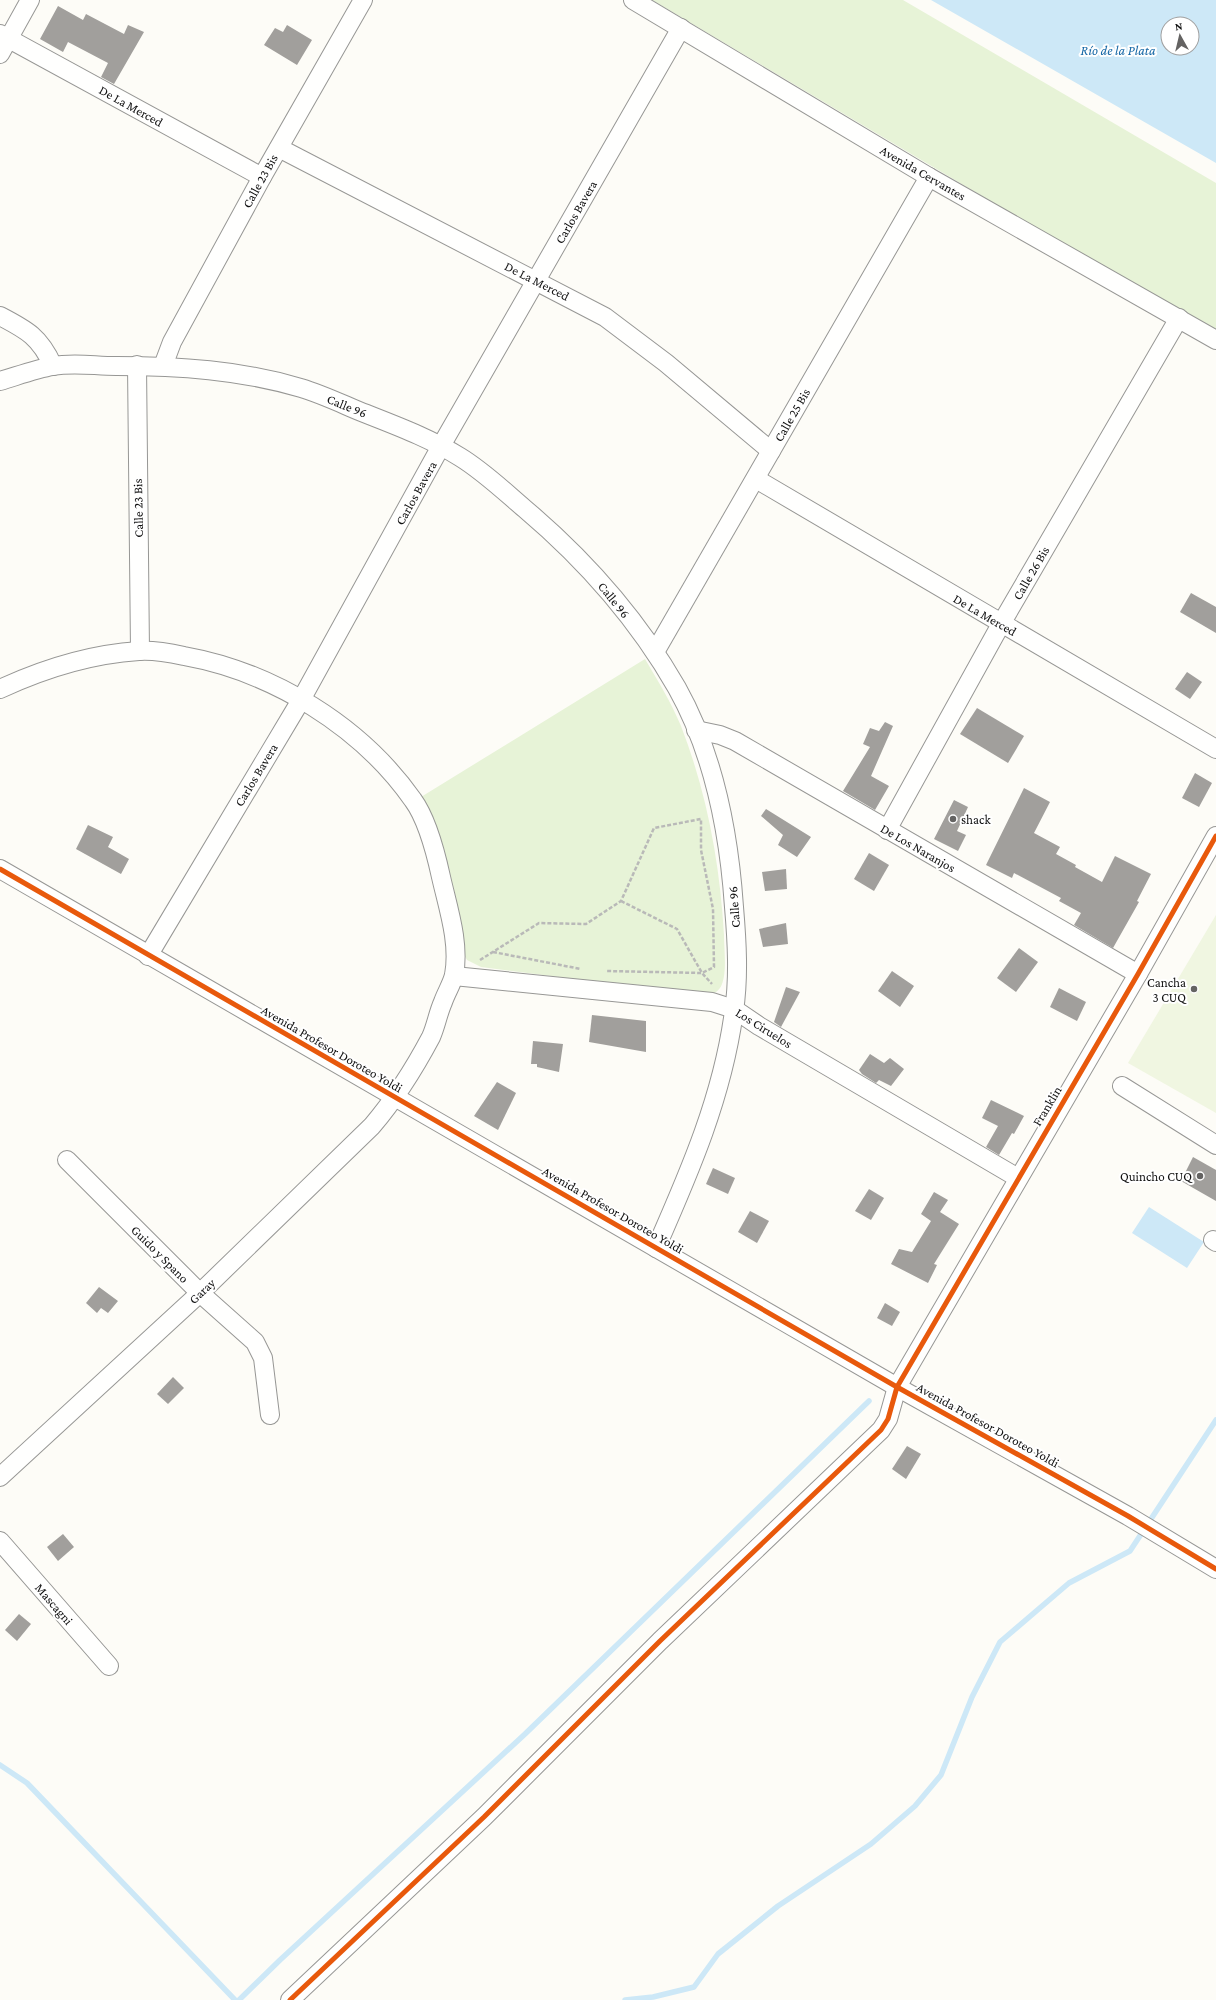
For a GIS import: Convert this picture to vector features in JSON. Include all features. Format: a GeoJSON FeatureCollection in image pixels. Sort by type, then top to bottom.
{"type":"FeatureCollection","features":[{"type":"Feature","properties":{"kind":"street"},"geometry":{"type":"LineString","coordinates":[[0,54],[4,36],[30,0]]}},
{"type":"Feature","properties":{"kind":"street","name":"Calle 23 Bis"},"geometry":{"type":"LineString","coordinates":[[163,366],[172,342],[262,177],[363,0]]}},
{"type":"Feature","properties":{"kind":"street","name":"Avenida Cervantes"},"geometry":{"type":"LineString","coordinates":[[633,0],[929,177],[1216,340]]}},
{"type":"Feature","properties":{"kind":"street","name":"Carlos Bavera"},"geometry":{"type":"LineString","coordinates":[[148,956],[300,700],[442,446],[681,28]]}},
{"type":"Feature","properties":{"kind":"street","name":"De La Merced"},"geometry":{"type":"LineString","coordinates":[[4,36],[262,177]]}},
{"type":"Feature","properties":{"kind":"street","name":"De La Merced"},"geometry":{"type":"LineString","coordinates":[[279,148],[605,317],[629,334],[771,451]]}},
{"type":"Feature","properties":{"kind":"street","name":"Calle 25 Bis"},"geometry":{"type":"LineString","coordinates":[[655,652],[929,177]]}},
{"type":"Feature","properties":{"kind":"street"},"geometry":{"type":"LineString","coordinates":[[0,316],[38,339],[53,366]]}},
{"type":"Feature","properties":{"kind":"street","name":"Calle 26 Bis"},"geometry":{"type":"LineString","coordinates":[[887,830],[1002,624],[1179,318]]}},
{"type":"Feature","properties":{"kind":"street","name":"Calle 23 Bis"},"geometry":{"type":"LineString","coordinates":[[136,365],[140,651]]}},
{"type":"Feature","properties":{"kind":"street","name":"Calle 96"},"geometry":{"type":"LineString","coordinates":[[0,381],[53,366],[136,365],[163,366],[260,378],[303,389],[422,436],[463,459],[543,524],[608,591],[655,652],[678,690],[696,730],[715,787],[726,833],[731,868],[736,930],[734,1009],[725,1063],[704,1135],[656,1248]]}},
{"type":"Feature","properties":{"kind":"street","name":"De La Merced"},"geometry":{"type":"LineString","coordinates":[[756,479],[1216,749]]}},
{"type":"Feature","properties":{"kind":"street","name":"Garay"},"geometry":{"type":"LineString","coordinates":[[0,689],[53,668],[99,656],[140,651],[199,658],[235,669],[268,682],[300,700],[351,734],[377,757],[414,801],[426,827],[438,863],[448,908],[460,976],[432,1035],[396,1098],[372,1126],[200,1293],[0,1477]]}},
{"type":"Feature","properties":{"kind":"street","name":"De Los Naranjos"},"geometry":{"type":"LineString","coordinates":[[696,730],[720,735],[735,741],[1138,974]]}},
{"type":"Feature","properties":{"kind":"street","name":"Franklin"},"geometry":{"type":"LineString","coordinates":[[290,2000],[484,1817],[660,1641],[881,1430],[888,1419],[897,1386],[1138,974],[1216,836]]}},
{"type":"Feature","properties":{"kind":"street","name":"Avenida Profesor Doroteo Yoldi"},"geometry":{"type":"LineString","coordinates":[[0,869],[148,956],[656,1248],[1128,1516],[1216,1569]]}},
{"type":"Feature","properties":{"kind":"street","name":"Los Ciruelos"},"geometry":{"type":"LineString","coordinates":[[460,976],[712,1002],[734,1009],[758,1026],[1018,1178]]}},
{"type":"Feature","properties":{"kind":"street"},"geometry":{"type":"LineString","coordinates":[[1122,1086],[1216,1145]]}},
{"type":"Feature","properties":{"kind":"street","name":"Guido y Spano"},"geometry":{"type":"LineString","coordinates":[[67,1160],[200,1293],[255,1342],[263,1358],[270,1415]]}},
{"type":"Feature","properties":{"kind":"street","name":"Mascagni"},"geometry":{"type":"LineString","coordinates":[[0,1541],[109,1666]]}},
{"type":"Feature","properties":{"kind":"path"},"geometry":{"type":"LineString","coordinates":[[460,976],[468,968],[539,924],[586,924],[621,901],[654,828],[701,819],[701,850],[713,909],[714,967],[702,973],[601,971]]}},
{"type":"Feature","properties":{"kind":"path"},"geometry":{"type":"LineString","coordinates":[[621,901],[677,929],[702,973],[716,988]]}},
{"type":"Feature","properties":{"kind":"path"},"geometry":{"type":"LineString","coordinates":[[493,952],[585,970]]}},
{"type":"Feature","properties":{"kind":"green space"},"geometry":{"type":"Polygon","coordinates":[[[652,0],[903,0],[1216,183],[1216,335],[652,0]]]}},
{"type":"Feature","properties":{"kind":"green space"},"geometry":{"type":"Polygon","coordinates":[[[645,659],[669,700],[681,726],[705,803],[711,829],[722,908],[725,967],[724,979],[721,987],[716,992],[707,996],[481,967],[467,960],[463,953],[453,886],[421,797],[645,659]]]}},
{"type":"Feature","properties":{"kind":"green space","name":"Cancha 3 CUQ"},"geometry":{"type":"Polygon","coordinates":[[[1216,915],[1216,1113],[1128,1063],[1216,915]]]}},
{"type":"Feature","properties":{"kind":"water","name":"Río de la Plata"},"geometry":{"type":"Polygon","coordinates":[[[931,0],[1216,0],[1216,163],[931,0]]]}},
{"type":"Feature","properties":{"kind":"water"},"geometry":{"type":"Polygon","coordinates":[[[1149,1207],[1204,1242],[1187,1268],[1132,1233],[1149,1207]]]}},
{"type":"Feature","properties":{"kind":"building"},"geometry":{"type":"Polygon","coordinates":[[[58,6],[83,20],[86,14],[124,34],[128,25],[144,32],[114,84],[101,77],[108,63],[68,42],[63,52],[40,39],[58,6]]]}},
{"type":"Feature","properties":{"kind":"building"},"geometry":{"type":"Polygon","coordinates":[[[287,25],[312,40],[297,65],[264,45],[275,28],[283,32],[287,25]]]}},
{"type":"Feature","properties":{"kind":"building"},"geometry":{"type":"Polygon","coordinates":[[[1191,593],[1216,607],[1216,633],[1180,612],[1191,593]]]}},
{"type":"Feature","properties":{"kind":"building"},"geometry":{"type":"Polygon","coordinates":[[[1187,672],[1202,682],[1190,699],[1175,689],[1187,672]]]}},
{"type":"Feature","properties":{"kind":"building"},"geometry":{"type":"Polygon","coordinates":[[[977,708],[1024,736],[1008,763],[960,734],[977,708]]]}},
{"type":"Feature","properties":{"kind":"building"},"geometry":{"type":"Polygon","coordinates":[[[885,722],[893,726],[871,776],[889,786],[875,810],[843,791],[870,747],[863,744],[870,728],[879,731],[885,722]]]}},
{"type":"Feature","properties":{"kind":"building"},"geometry":{"type":"Polygon","coordinates":[[[1195,773],[1212,783],[1199,807],[1182,798],[1195,773]]]}},
{"type":"Feature","properties":{"kind":"building"},"geometry":{"type":"Polygon","coordinates":[[[1024,788],[1050,802],[1034,833],[1060,847],[1056,854],[1076,865],[1075,867],[1102,882],[1115,856],[1151,874],[1137,901],[1139,902],[1113,948],[1074,925],[1081,913],[1059,901],[1061,898],[1014,873],[1012,878],[986,865],[1024,788]]]}},
{"type":"Feature","properties":{"kind":"building","name":"shack"},"geometry":{"type":"Polygon","coordinates":[[[954,800],[968,807],[957,831],[966,835],[958,851],[934,839],[954,800]]]}},
{"type":"Feature","properties":{"kind":"building"},"geometry":{"type":"Polygon","coordinates":[[[766,809],[811,837],[797,857],[778,845],[783,835],[761,816],[766,809]]]}},
{"type":"Feature","properties":{"kind":"building"},"geometry":{"type":"Polygon","coordinates":[[[88,825],[113,837],[108,847],[129,859],[121,874],[76,849],[88,825]]]}},
{"type":"Feature","properties":{"kind":"building"},"geometry":{"type":"Polygon","coordinates":[[[869,853],[889,865],[874,891],[854,879],[869,853]]]}},
{"type":"Feature","properties":{"kind":"building"},"geometry":{"type":"Polygon","coordinates":[[[786,869],[787,889],[765,891],[762,872],[786,869]]]}},
{"type":"Feature","properties":{"kind":"building"},"geometry":{"type":"Polygon","coordinates":[[[786,923],[788,944],[763,947],[759,929],[786,923]]]}},
{"type":"Feature","properties":{"kind":"building"},"geometry":{"type":"Polygon","coordinates":[[[1019,948],[1038,962],[1016,992],[997,978],[1019,948]]]}},
{"type":"Feature","properties":{"kind":"building"},"geometry":{"type":"Polygon","coordinates":[[[892,971],[914,986],[900,1007],[878,991],[892,971]]]}},
{"type":"Feature","properties":{"kind":"building"},"geometry":{"type":"Polygon","coordinates":[[[786,987],[800,992],[781,1027],[774,1022],[786,987]]]}},
{"type":"Feature","properties":{"kind":"building"},"geometry":{"type":"Polygon","coordinates":[[[1059,988],[1086,1002],[1077,1021],[1050,1007],[1059,988]]]}},
{"type":"Feature","properties":{"kind":"building"},"geometry":{"type":"Polygon","coordinates":[[[592,1015],[646,1021],[646,1052],[589,1042],[592,1015]]]}},
{"type":"Feature","properties":{"kind":"building"},"geometry":{"type":"Polygon","coordinates":[[[533,1041],[563,1044],[559,1072],[537,1067],[537,1064],[531,1064],[533,1041]]]}},
{"type":"Feature","properties":{"kind":"building"},"geometry":{"type":"Polygon","coordinates":[[[870,1054],[884,1063],[890,1058],[904,1069],[891,1086],[879,1080],[876,1083],[862,1074],[859,1070],[870,1054]]]}},
{"type":"Feature","properties":{"kind":"building"},"geometry":{"type":"Polygon","coordinates":[[[497,1082],[516,1093],[498,1130],[474,1116],[497,1082]]]}},
{"type":"Feature","properties":{"kind":"building"},"geometry":{"type":"Polygon","coordinates":[[[991,1100],[1024,1116],[1014,1134],[1012,1133],[999,1155],[986,1147],[998,1126],[982,1118],[991,1100]]]}},
{"type":"Feature","properties":{"kind":"building","name":"Quincho CUQ"},"geometry":{"type":"Polygon","coordinates":[[[1193,1157],[1216,1170],[1216,1201],[1181,1181],[1193,1157]]]}},
{"type":"Feature","properties":{"kind":"building"},"geometry":{"type":"Polygon","coordinates":[[[713,1168],[735,1178],[728,1194],[706,1184],[713,1168]]]}},
{"type":"Feature","properties":{"kind":"building"},"geometry":{"type":"Polygon","coordinates":[[[869,1189],[884,1198],[871,1220],[855,1211],[869,1189]]]}},
{"type":"Feature","properties":{"kind":"building"},"geometry":{"type":"Polygon","coordinates":[[[934,1192],[948,1200],[940,1212],[959,1224],[934,1264],[937,1265],[928,1283],[891,1264],[899,1249],[912,1252],[931,1221],[921,1214],[934,1192]]]}},
{"type":"Feature","properties":{"kind":"building"},"geometry":{"type":"Polygon","coordinates":[[[750,1211],[769,1221],[757,1243],[738,1232],[750,1211]]]}},
{"type":"Feature","properties":{"kind":"building"},"geometry":{"type":"Polygon","coordinates":[[[99,1287],[118,1301],[108,1313],[101,1308],[97,1313],[86,1303],[99,1287]]]}},
{"type":"Feature","properties":{"kind":"building"},"geometry":{"type":"Polygon","coordinates":[[[885,1303],[900,1312],[892,1326],[877,1318],[885,1303]]]}},
{"type":"Feature","properties":{"kind":"building"},"geometry":{"type":"Polygon","coordinates":[[[173,1377],[184,1388],[168,1404],[157,1394],[173,1377]]]}},
{"type":"Feature","properties":{"kind":"building"},"geometry":{"type":"Polygon","coordinates":[[[907,1446],[921,1454],[906,1479],[892,1469],[907,1446]]]}},
{"type":"Feature","properties":{"kind":"building"},"geometry":{"type":"Polygon","coordinates":[[[63,1534],[74,1547],[58,1561],[47,1547],[63,1534]]]}},
{"type":"Feature","properties":{"kind":"building"},"geometry":{"type":"Polygon","coordinates":[[[19,1614],[31,1624],[17,1641],[5,1630],[19,1614]]]}},
{"type":"Feature","properties":{"kind":"waterway"},"geometry":{"type":"LineString","coordinates":[[239,2000],[280,1960],[525,1734],[869,1401]]}},
{"type":"Feature","properties":{"kind":"waterway"},"geometry":{"type":"LineString","coordinates":[[625,2000],[653,1997],[694,1987],[718,1954],[778,1906],[871,1844],[915,1806],[941,1775],[972,1697],[1000,1642],[1069,1583],[1130,1551],[1216,1420]]}},
{"type":"Feature","properties":{"kind":"waterway"},"geometry":{"type":"LineString","coordinates":[[0,1765],[27,1783],[235,2000]]}},
{"type":"Feature","properties":{"kind":"cycle path"},"geometry":{"type":"LineString","coordinates":[[290,2000],[484,1817],[660,1641],[881,1430],[888,1419],[897,1387],[1138,974],[1216,836]]}},
{"type":"Feature","properties":{"kind":"cycle path"},"geometry":{"type":"LineString","coordinates":[[0,869],[897,1387],[1128,1516],[1216,1569]]}},
{"type":"Feature","properties":{"kind":"place","name":"shack"},"geometry":{"type":"Point","coordinates":[953,819]}},
{"type":"Feature","properties":{"kind":"place","name":"Cancha 3 CUQ"},"geometry":{"type":"Point","coordinates":[1194,989]}},
{"type":"Feature","properties":{"kind":"place","name":"Quincho CUQ"},"geometry":{"type":"Point","coordinates":[1200,1176]}}]}
